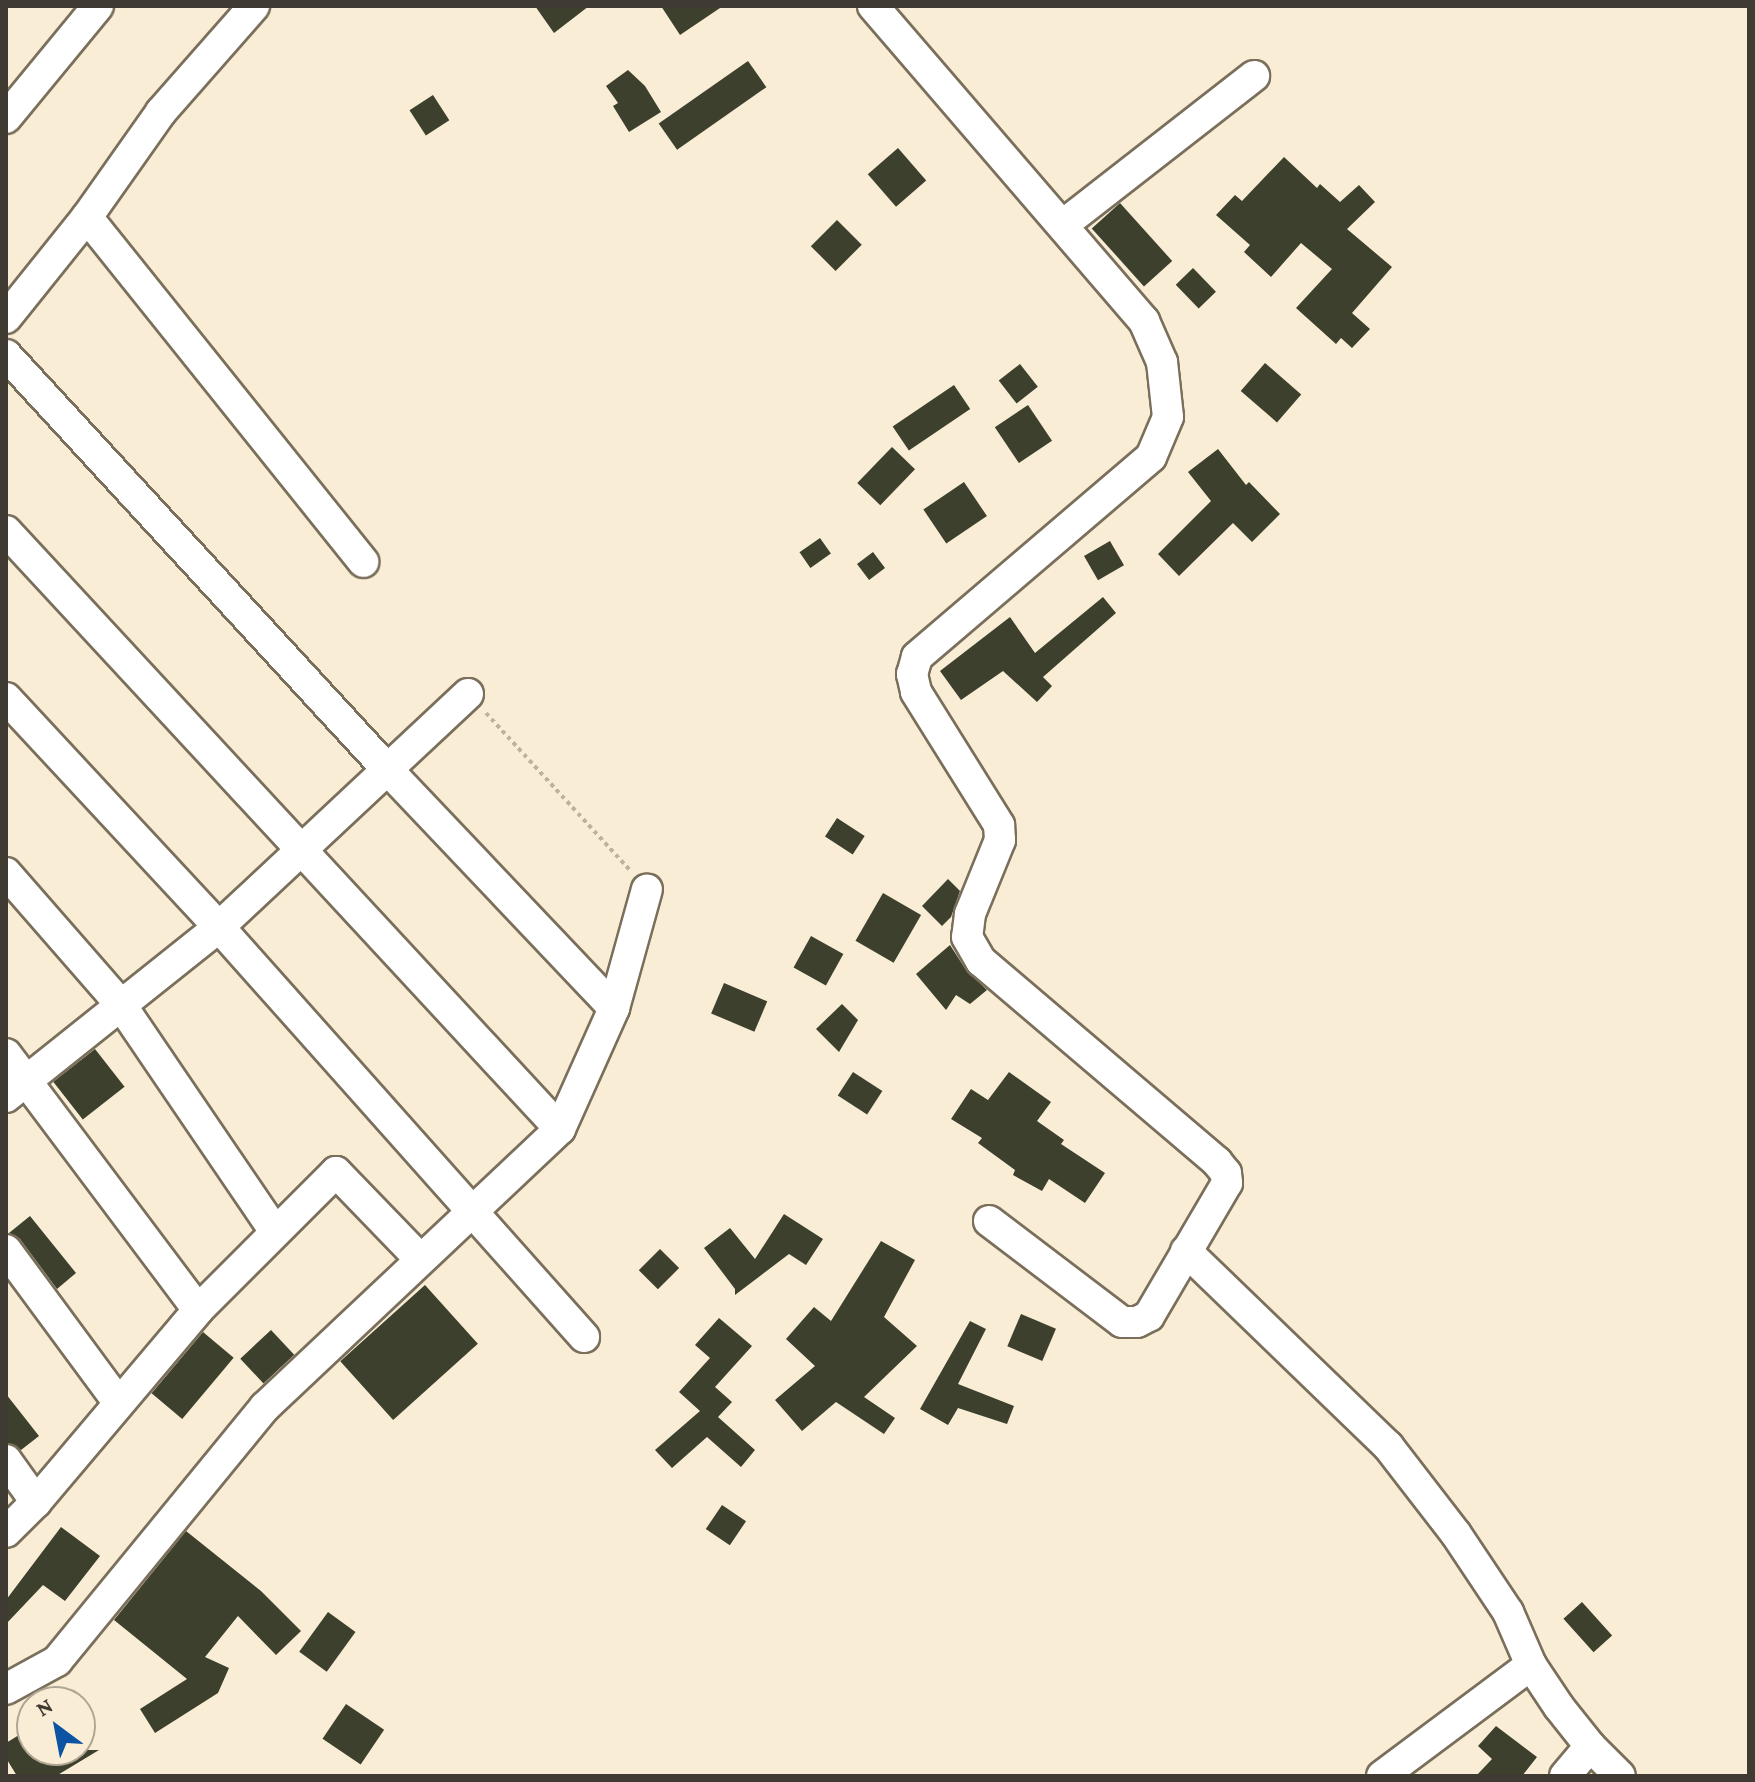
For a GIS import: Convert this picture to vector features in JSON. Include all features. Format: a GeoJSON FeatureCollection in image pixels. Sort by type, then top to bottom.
{"type":"FeatureCollection","features":[{"type":"Feature","properties":{"kind":"street"},"geometry":{"type":"LineString","coordinates":[[6,118],[98,6]]}},
{"type":"Feature","properties":{"kind":"street"},"geometry":{"type":"LineString","coordinates":[[6,318],[87,217],[161,112],[254,6]]}},
{"type":"Feature","properties":{"kind":"street"},"geometry":{"type":"LineString","coordinates":[[873,6],[1064,224],[1144,321],[1162,362],[1168,417],[1151,457],[917,657],[912,674],[916,692],[999,825],[1000,840],[970,914],[967,937],[981,961],[1073,1037],[1226,1173],[1227,1183],[1149,1316],[1137,1322],[1122,1322],[989,1221]]}},
{"type":"Feature","properties":{"kind":"street"},"geometry":{"type":"LineString","coordinates":[[1064,224],[1254,76]]}},
{"type":"Feature","properties":{"kind":"street"},"geometry":{"type":"LineString","coordinates":[[87,217],[363,562]]}},
{"type":"Feature","properties":{"kind":"street"},"geometry":{"type":"LineString","coordinates":[[6,355],[386,768],[614,1008]]}},
{"type":"Feature","properties":{"kind":"street"},"geometry":{"type":"LineString","coordinates":[[6,531],[304,849],[560,1129]]}},
{"type":"Feature","properties":{"kind":"street"},"geometry":{"type":"LineString","coordinates":[[17,1089],[219,927],[468,694]]}},
{"type":"Feature","properties":{"kind":"street"},"geometry":{"type":"LineString","coordinates":[[6,698],[219,927],[584,1337]]}},
{"type":"Feature","properties":{"kind":"street"},"geometry":{"type":"LineString","coordinates":[[6,873],[121,1005],[274,1230]]}},
{"type":"Feature","properties":{"kind":"street"},"geometry":{"type":"LineString","coordinates":[[6,1689],[57,1661],[265,1407],[560,1129],[614,1008],[647,889]]}},
{"type":"Feature","properties":{"kind":"street"},"geometry":{"type":"LineString","coordinates":[[6,1054],[17,1089],[198,1310]]}},
{"type":"Feature","properties":{"kind":"street"},"geometry":{"type":"LineString","coordinates":[[6,1532],[36,1502],[198,1310],[274,1230],[336,1172],[420,1259]]}},
{"type":"Feature","properties":{"kind":"street"},"geometry":{"type":"LineString","coordinates":[[6,1250],[118,1402]]}},
{"type":"Feature","properties":{"kind":"street"},"geometry":{"type":"LineString","coordinates":[[1186,1251],[1388,1446],[1456,1534],[1508,1612],[1531,1665],[1590,1746],[1620,1776]]}},
{"type":"Feature","properties":{"kind":"street"},"geometry":{"type":"LineString","coordinates":[[6,1460],[36,1502]]}},
{"type":"Feature","properties":{"kind":"street"},"geometry":{"type":"LineString","coordinates":[[1382,1776],[1531,1665]]}},
{"type":"Feature","properties":{"kind":"street"},"geometry":{"type":"LineString","coordinates":[[1565,1776],[1590,1746]]}},
{"type":"Feature","properties":{"kind":"path"},"geometry":{"type":"LineString","coordinates":[[468,694],[647,889]]}},
{"type":"Feature","properties":{"kind":"building"},"geometry":{"type":"Polygon","coordinates":[[[535,6],[589,6],[554,33],[535,6]]]}},
{"type":"Feature","properties":{"kind":"building"},"geometry":{"type":"Polygon","coordinates":[[[661,6],[723,6],[680,35],[661,6]]]}},
{"type":"Feature","properties":{"kind":"building"},"geometry":{"type":"Polygon","coordinates":[[[748,61],[766,87],[677,150],[659,124],[748,61]]]}},
{"type":"Feature","properties":{"kind":"building"},"geometry":{"type":"Polygon","coordinates":[[[628,70],[645,86],[661,112],[629,132],[613,106],[618,103],[606,86],[628,70]]]}},
{"type":"Feature","properties":{"kind":"building"},"geometry":{"type":"Polygon","coordinates":[[[433,95],[449,120],[426,135],[410,110],[433,95]]]}},
{"type":"Feature","properties":{"kind":"building"},"geometry":{"type":"Polygon","coordinates":[[[898,148],[926,180],[896,207],[868,174],[898,148]]]}},
{"type":"Feature","properties":{"kind":"building"},"geometry":{"type":"Polygon","coordinates":[[[1284,157],[1317,188],[1320,184],[1340,202],[1359,185],[1375,202],[1347,229],[1392,267],[1352,313],[1370,329],[1352,348],[1341,338],[1336,344],[1296,308],[1332,269],[1301,243],[1271,277],[1244,252],[1250,245],[1216,215],[1235,195],[1242,201],[1284,157]]]}},
{"type":"Feature","properties":{"kind":"building"},"geometry":{"type":"Polygon","coordinates":[[[1120,203],[1172,261],[1144,286],[1092,228],[1120,203]]]}},
{"type":"Feature","properties":{"kind":"building"},"geometry":{"type":"Polygon","coordinates":[[[837,220],[862,245],[836,271],[811,246],[837,220]]]}},
{"type":"Feature","properties":{"kind":"building"},"geometry":{"type":"Polygon","coordinates":[[[1193,268],[1216,292],[1199,308],[1176,285],[1193,268]]]}},
{"type":"Feature","properties":{"kind":"building"},"geometry":{"type":"Polygon","coordinates":[[[1265,363],[1301,394],[1277,422],[1241,391],[1265,363]]]}},
{"type":"Feature","properties":{"kind":"building"},"geometry":{"type":"Polygon","coordinates":[[[1020,364],[1038,387],[1017,403],[999,381],[1020,364]]]}},
{"type":"Feature","properties":{"kind":"building"},"geometry":{"type":"Polygon","coordinates":[[[954,385],[970,409],[909,450],[893,426],[954,385]]]}},
{"type":"Feature","properties":{"kind":"building"},"geometry":{"type":"Polygon","coordinates":[[[1028,405],[1052,441],[1019,463],[995,427],[1028,405]]]}},
{"type":"Feature","properties":{"kind":"building"},"geometry":{"type":"Polygon","coordinates":[[[892,447],[915,469],[880,505],[857,483],[892,447]]]}},
{"type":"Feature","properties":{"kind":"building"},"geometry":{"type":"Polygon","coordinates":[[[1218,449],[1246,485],[1249,482],[1280,514],[1252,542],[1233,523],[1179,576],[1158,554],[1211,501],[1188,472],[1218,449]]]}},
{"type":"Feature","properties":{"kind":"building"},"geometry":{"type":"Polygon","coordinates":[[[964,482],[987,516],[946,543],[923,509],[964,482]]]}},
{"type":"Feature","properties":{"kind":"building"},"geometry":{"type":"Polygon","coordinates":[[[820,538],[831,554],[810,568],[800,552],[820,538]]]}},
{"type":"Feature","properties":{"kind":"building"},"geometry":{"type":"Polygon","coordinates":[[[1110,541],[1124,565],[1098,580],[1084,556],[1110,541]]]}},
{"type":"Feature","properties":{"kind":"building"},"geometry":{"type":"Polygon","coordinates":[[[873,552],[885,568],[869,580],[857,564],[873,552]]]}},
{"type":"Feature","properties":{"kind":"building"},"geometry":{"type":"Polygon","coordinates":[[[1103,597],[1116,613],[1043,677],[1052,686],[1037,702],[1003,671],[961,700],[940,671],[1010,617],[1035,653],[1103,597]]]}},
{"type":"Feature","properties":{"kind":"building"},"geometry":{"type":"Polygon","coordinates":[[[837,818],[865,836],[853,854],[825,836],[837,818]]]}},
{"type":"Feature","properties":{"kind":"building"},"geometry":{"type":"Polygon","coordinates":[[[948,879],[960,891],[951,917],[942,926],[922,906],[948,879]]]}},
{"type":"Feature","properties":{"kind":"building"},"geometry":{"type":"Polygon","coordinates":[[[883,893],[921,915],[894,963],[856,941],[883,893]]]}},
{"type":"Feature","properties":{"kind":"building"},"geometry":{"type":"Polygon","coordinates":[[[811,936],[843,954],[826,985],[794,967],[811,936]]]}},
{"type":"Feature","properties":{"kind":"building"},"geometry":{"type":"Polygon","coordinates":[[[950,945],[966,970],[987,990],[970,1004],[956,995],[946,1010],[916,974],[950,945]]]}},
{"type":"Feature","properties":{"kind":"building"},"geometry":{"type":"Polygon","coordinates":[[[724,983],[767,1001],[754,1032],[711,1013],[724,983]]]}},
{"type":"Feature","properties":{"kind":"building"},"geometry":{"type":"Polygon","coordinates":[[[842,1004],[858,1020],[839,1052],[816,1029],[842,1004]]]}},
{"type":"Feature","properties":{"kind":"building"},"geometry":{"type":"Polygon","coordinates":[[[95,1049],[125,1087],[83,1119],[53,1082],[95,1049]]]}},
{"type":"Feature","properties":{"kind":"building"},"geometry":{"type":"Polygon","coordinates":[[[853,1072],[882,1091],[867,1115],[838,1095],[853,1072]]]}},
{"type":"Feature","properties":{"kind":"building"},"geometry":{"type":"Polygon","coordinates":[[[1009,1072],[1051,1102],[1037,1121],[1064,1140],[1061,1144],[1105,1173],[1085,1203],[1049,1179],[1042,1191],[1013,1175],[1015,1170],[978,1143],[982,1138],[951,1119],[971,1089],[988,1100],[1009,1072]]]}},
{"type":"Feature","properties":{"kind":"building"},"geometry":{"type":"Polygon","coordinates":[[[784,1214],[823,1239],[806,1265],[789,1254],[735,1295],[735,1289],[704,1248],[730,1228],[755,1259],[784,1214]]]}},
{"type":"Feature","properties":{"kind":"building"},"geometry":{"type":"Polygon","coordinates":[[[30,1216],[76,1273],[57,1289],[20,1239],[9,1233],[30,1216]]]}},
{"type":"Feature","properties":{"kind":"building"},"geometry":{"type":"Polygon","coordinates":[[[881,1241],[915,1260],[884,1317],[917,1346],[864,1397],[895,1418],[884,1434],[836,1402],[802,1431],[775,1400],[815,1366],[786,1339],[814,1307],[831,1321],[881,1241]]]}},
{"type":"Feature","properties":{"kind":"building"},"geometry":{"type":"Polygon","coordinates":[[[660,1249],[679,1268],[658,1289],[639,1270],[660,1249]]]}},
{"type":"Feature","properties":{"kind":"building"},"geometry":{"type":"Polygon","coordinates":[[[425,1285],[478,1344],[393,1420],[340,1361],[425,1285]]]}},
{"type":"Feature","properties":{"kind":"building"},"geometry":{"type":"Polygon","coordinates":[[[1021,1314],[1056,1329],[1042,1361],[1007,1346],[1021,1314]]]}},
{"type":"Feature","properties":{"kind":"building"},"geometry":{"type":"Polygon","coordinates":[[[719,1318],[752,1346],[715,1387],[732,1402],[718,1417],[755,1450],[741,1467],[707,1437],[672,1468],[655,1450],[700,1411],[679,1392],[710,1358],[695,1345],[719,1318]]]}},
{"type":"Feature","properties":{"kind":"building"},"geometry":{"type":"Polygon","coordinates":[[[970,1321],[986,1329],[958,1384],[1014,1406],[1007,1424],[958,1408],[948,1425],[920,1409],[970,1321]]]}},
{"type":"Feature","properties":{"kind":"building"},"geometry":{"type":"Polygon","coordinates":[[[271,1330],[294,1355],[263,1384],[240,1359],[271,1330]]]}},
{"type":"Feature","properties":{"kind":"building"},"geometry":{"type":"Polygon","coordinates":[[[203,1332],[234,1358],[182,1419],[152,1393],[203,1332]]]}},
{"type":"Feature","properties":{"kind":"building"},"geometry":{"type":"Polygon","coordinates":[[[6,1394],[39,1436],[21,1450],[6,1442],[6,1394]]]}},
{"type":"Feature","properties":{"kind":"building"},"geometry":{"type":"Polygon","coordinates":[[[722,1505],[746,1521],[730,1545],[706,1529],[722,1505]]]}},
{"type":"Feature","properties":{"kind":"building"},"geometry":{"type":"Polygon","coordinates":[[[61,1527],[100,1556],[65,1601],[43,1585],[6,1624],[6,1600],[61,1527]]]}},
{"type":"Feature","properties":{"kind":"building"},"geometry":{"type":"Polygon","coordinates":[[[186,1531],[261,1591],[301,1631],[276,1655],[238,1616],[205,1657],[229,1668],[218,1693],[155,1733],[140,1709],[187,1679],[114,1620],[186,1531]]]}},
{"type":"Feature","properties":{"kind":"building"},"geometry":{"type":"Polygon","coordinates":[[[1582,1602],[1612,1635],[1594,1652],[1563,1619],[1582,1602]]]}},
{"type":"Feature","properties":{"kind":"building"},"geometry":{"type":"Polygon","coordinates":[[[328,1612],[356,1632],[327,1672],[299,1652],[328,1612]]]}},
{"type":"Feature","properties":{"kind":"building"},"geometry":{"type":"Polygon","coordinates":[[[346,1704],[384,1730],[361,1765],[323,1739],[346,1704]]]}},
{"type":"Feature","properties":{"kind":"building"},"geometry":{"type":"Polygon","coordinates":[[[1496,1726],[1537,1757],[1522,1776],[1476,1776],[1492,1759],[1478,1746],[1496,1726]]]}},
{"type":"Feature","properties":{"kind":"building"},"geometry":{"type":"Polygon","coordinates":[[[16,1737],[16,1766],[73,1766],[56,1776],[17,1776],[6,1758],[6,1743],[16,1737]]]}}]}
